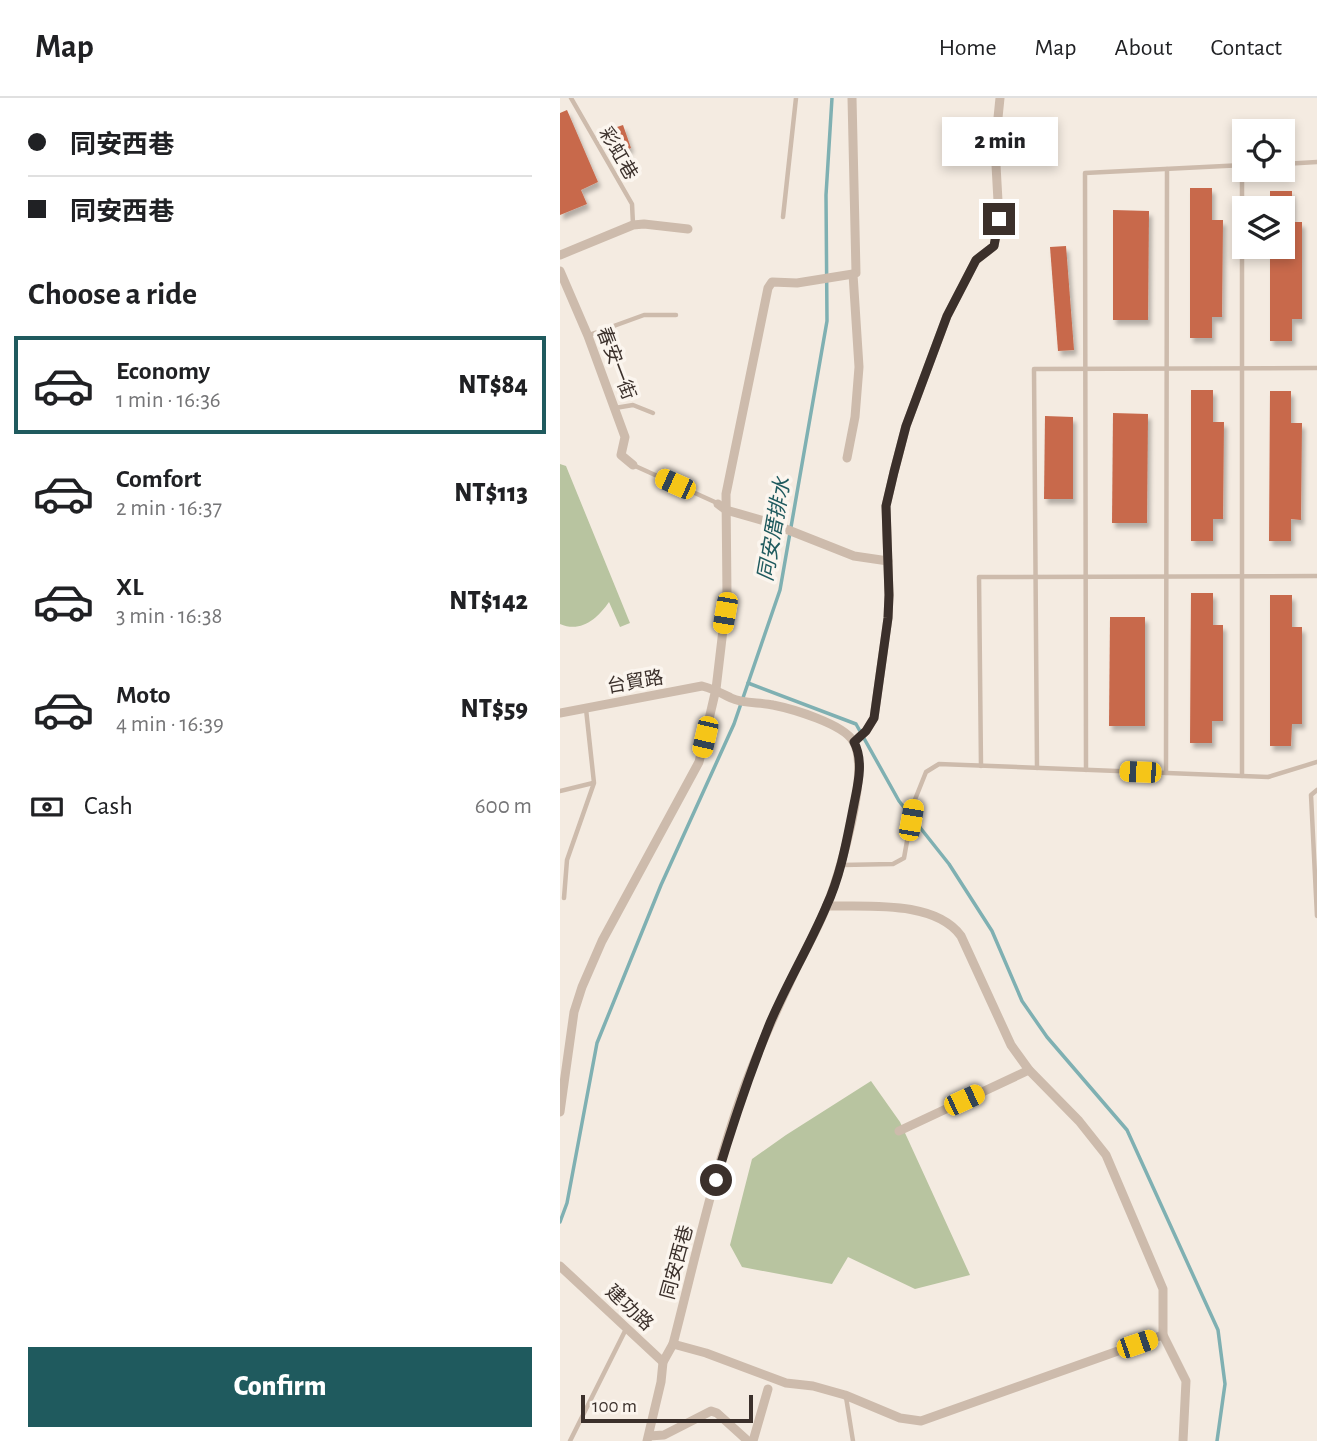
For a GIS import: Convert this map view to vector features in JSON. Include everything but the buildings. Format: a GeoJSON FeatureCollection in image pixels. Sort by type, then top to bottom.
{"type":"FeatureCollection","features":[{"type":"Feature","properties":{"kind":"street"},"geometry":{"type":"LineString","coordinates":[[560,1112],[574,1012],[582,987],[602,941],[699,762],[716,690],[727,596],[722,507],[768,288],[772,282],[797,283],[856,273],[852,98]]}},
{"type":"Feature","properties":{"kind":"street"},"geometry":{"type":"LineString","coordinates":[[716,690],[732,699],[775,705],[836,725],[848,732],[854,742],[866,731],[874,718],[888,618],[886,506],[906,426],[947,316],[976,260],[994,246],[999,219],[995,147],[1000,98]]}},
{"type":"Feature","properties":{"kind":"street"},"geometry":{"type":"LineString","coordinates":[[560,254],[633,225],[644,223],[688,229]]}},
{"type":"Feature","properties":{"kind":"street","name":"春安一街"},"geometry":{"type":"LineString","coordinates":[[560,271],[588,336],[625,437],[621,455],[633,465]]}},
{"type":"Feature","properties":{"kind":"street"},"geometry":{"type":"LineString","coordinates":[[846,458],[855,417],[859,367],[850,275]]}},
{"type":"Feature","properties":{"kind":"street"},"geometry":{"type":"LineString","coordinates":[[722,507],[854,556],[888,561]]}},
{"type":"Feature","properties":{"kind":"street","name":"台貿路"},"geometry":{"type":"LineString","coordinates":[[560,713],[702,686],[716,690]]}},
{"type":"Feature","properties":{"kind":"street","name":"同安西巷"},"geometry":{"type":"LineString","coordinates":[[648,1439],[663,1362],[673,1344],[716,1180],[744,1089],[775,1012],[827,906],[841,865],[860,764],[859,751],[854,742]]}},
{"type":"Feature","properties":{"kind":"street"},"geometry":{"type":"LineString","coordinates":[[827,906],[907,909],[943,919],[954,926],[961,936],[1012,1045],[1028,1070],[1085,1128],[1105,1155],[1163,1289],[1163,1335],[1186,1381],[1183,1441]]}},
{"type":"Feature","properties":{"kind":"street"},"geometry":{"type":"LineString","coordinates":[[899,1131],[1028,1070]]}},
{"type":"Feature","properties":{"kind":"street","name":"建功路"},"geometry":{"type":"LineString","coordinates":[[560,1266],[663,1362]]}},
{"type":"Feature","properties":{"kind":"street"},"geometry":{"type":"LineString","coordinates":[[673,1344],[786,1382],[845,1395],[900,1418],[921,1421],[1163,1335]]}},
{"type":"Feature","properties":{"kind":"street"},"geometry":{"type":"LineString","coordinates":[[753,1441],[768,1390]]}},
{"type":"Feature","properties":{"kind":"street"},"geometry":{"type":"LineString","coordinates":[[648,1439],[664,1435],[711,1411],[717,1413],[748,1441]]}},
{"type":"Feature","properties":{"kind":"lane","name":"彩虹巷"},"geometry":{"type":"LineString","coordinates":[[571,98],[632,204],[633,225]]}},
{"type":"Feature","properties":{"kind":"lane"},"geometry":{"type":"LineString","coordinates":[[783,217],[796,98]]}},
{"type":"Feature","properties":{"kind":"lane"},"geometry":{"type":"LineString","coordinates":[[1295,163],[1317,162]]}},
{"type":"Feature","properties":{"kind":"lane"},"geometry":{"type":"LineString","coordinates":[[1086,770],[1085,173],[1232,166]]}},
{"type":"Feature","properties":{"kind":"lane"},"geometry":{"type":"LineString","coordinates":[[1167,169],[1167,773]]}},
{"type":"Feature","properties":{"kind":"lane"},"geometry":{"type":"LineString","coordinates":[[1242,776],[1243,182]]}},
{"type":"Feature","properties":{"kind":"lane"},"geometry":{"type":"LineString","coordinates":[[588,336],[644,315],[676,315]]}},
{"type":"Feature","properties":{"kind":"lane"},"geometry":{"type":"LineString","coordinates":[[1037,768],[1034,369],[1317,368]]}},
{"type":"Feature","properties":{"kind":"lane"},"geometry":{"type":"LineString","coordinates":[[615,408],[633,405],[653,413]]}},
{"type":"Feature","properties":{"kind":"lane"},"geometry":{"type":"LineString","coordinates":[[633,465],[722,507]]}},
{"type":"Feature","properties":{"kind":"lane"},"geometry":{"type":"LineString","coordinates":[[981,766],[979,577],[1317,576]]}},
{"type":"Feature","properties":{"kind":"lane"},"geometry":{"type":"LineString","coordinates":[[564,898],[567,860],[594,783],[586,708]]}},
{"type":"Feature","properties":{"kind":"lane"},"geometry":{"type":"LineString","coordinates":[[841,865],[893,863],[904,858],[914,802],[926,772],[939,764],[1268,777],[1317,762]]}},
{"type":"Feature","properties":{"kind":"lane"},"geometry":{"type":"LineString","coordinates":[[560,791],[594,783]]}},
{"type":"Feature","properties":{"kind":"lane"},"geometry":{"type":"LineString","coordinates":[[1317,790],[1311,795],[1317,916]]}},
{"type":"Feature","properties":{"kind":"lane"},"geometry":{"type":"LineString","coordinates":[[570,1441],[626,1328]]}},
{"type":"Feature","properties":{"kind":"lane"},"geometry":{"type":"LineString","coordinates":[[845,1395],[853,1441]]}},
{"type":"Feature","properties":{"kind":"green space"},"geometry":{"type":"Polygon","coordinates":[[[560,464],[566,466],[630,623],[620,627],[609,602],[588,623],[575,627],[560,624],[560,464]]]}},
{"type":"Feature","properties":{"kind":"green space"},"geometry":{"type":"Polygon","coordinates":[[[871,1081],[900,1122],[970,1275],[915,1289],[848,1257],[832,1284],[742,1267],[730,1245],[752,1159],[871,1081]]]}},
{"type":"Feature","properties":{"kind":"waterway","name":"同安厝排水"},"geometry":{"type":"LineString","coordinates":[[560,1222],[567,1203],[597,1043],[661,885],[734,724],[780,590],[827,321],[826,195],[832,98]]}},
{"type":"Feature","properties":{"kind":"waterway"},"geometry":{"type":"LineString","coordinates":[[748,683],[856,724],[899,801],[949,864],[992,931],[1022,1001],[1047,1037],[1127,1130],[1218,1330],[1225,1384],[1217,1441]]}},
{"type":"Feature","properties":{"kind":"route"},"geometry":{"type":"LineString","coordinates":[[716,1180],[744,1089],[775,1012],[827,906],[841,865],[860,764],[859,751],[854,742],[866,731],[874,718],[888,618],[886,506],[894,472],[906,426],[947,316],[976,260],[994,246],[999,219]]}}]}
